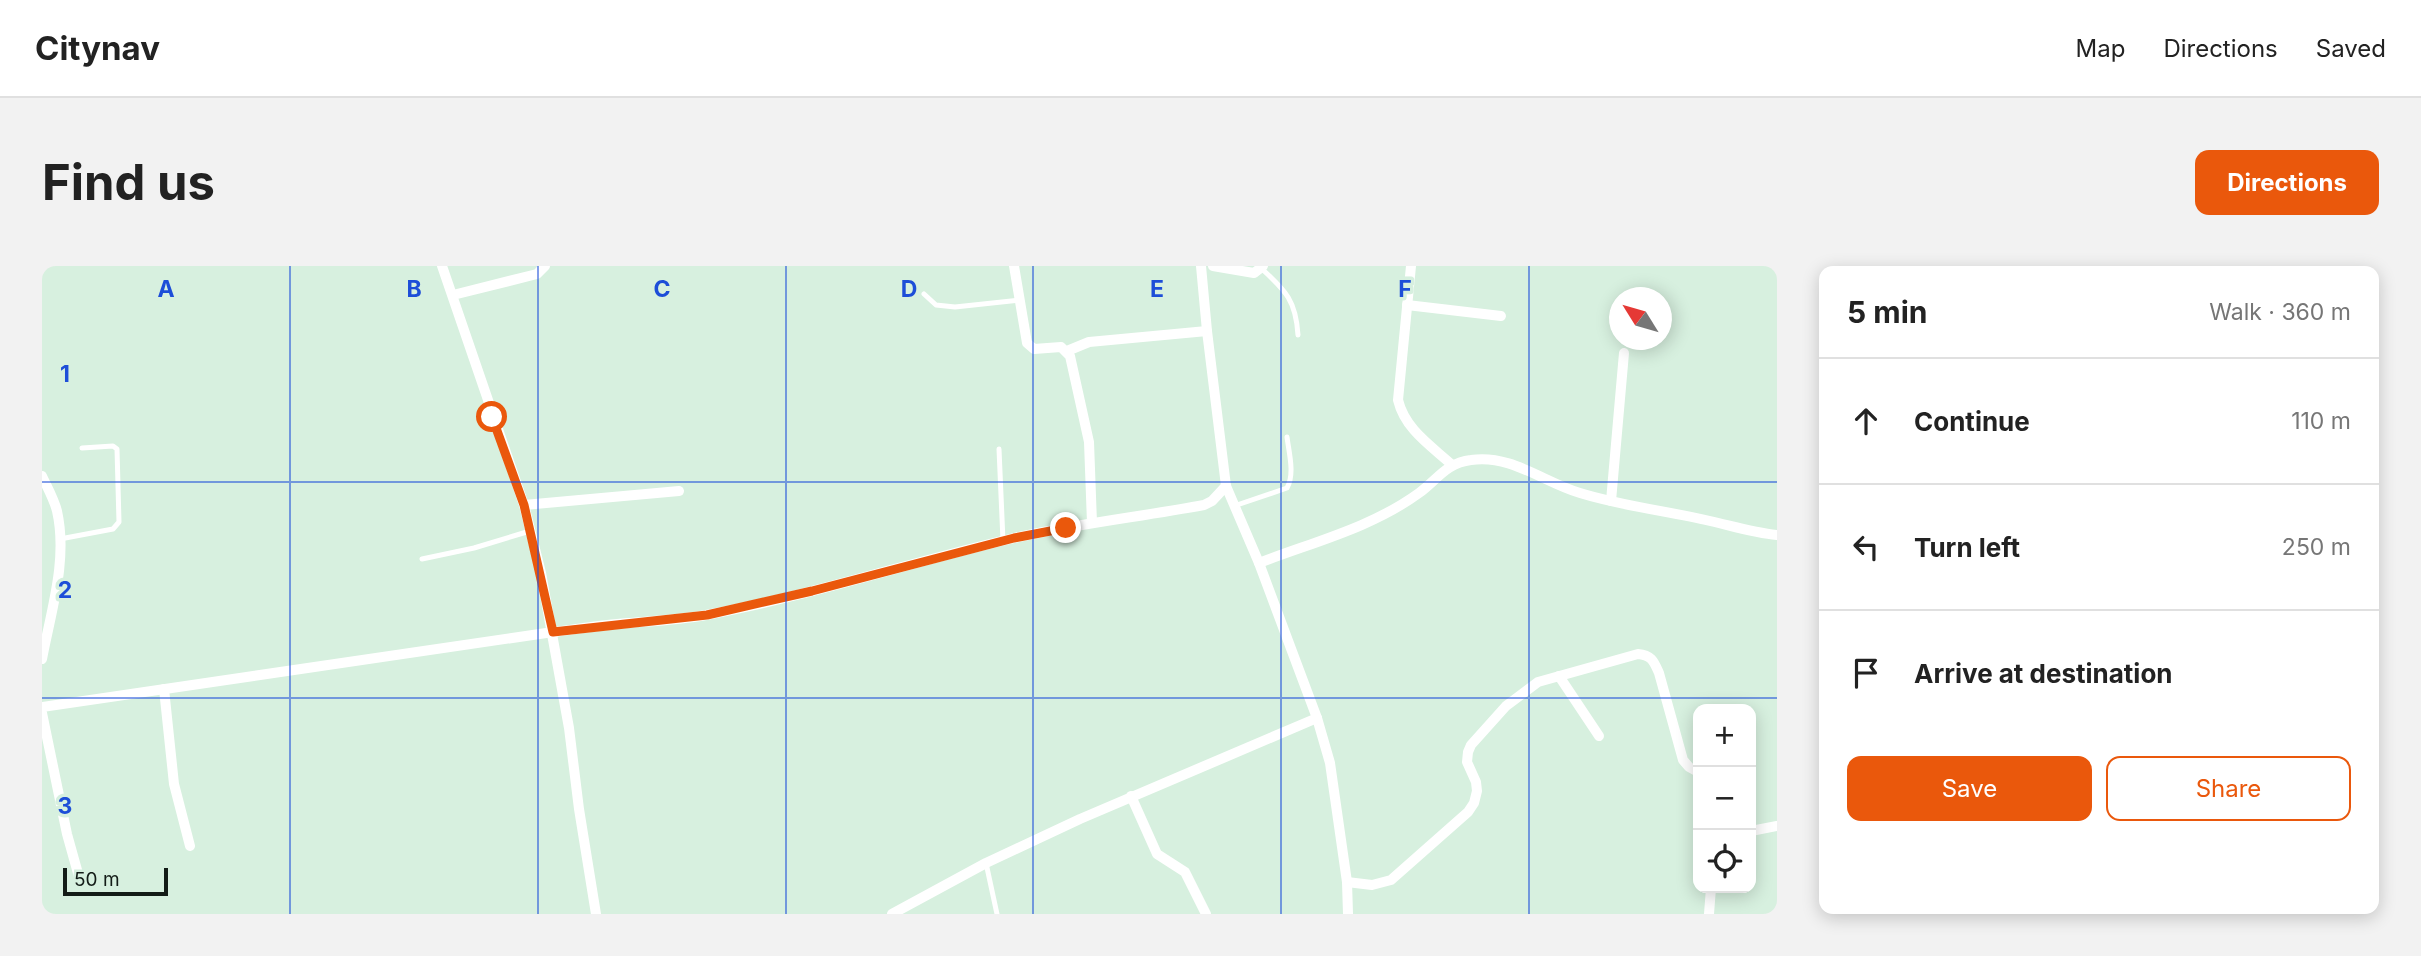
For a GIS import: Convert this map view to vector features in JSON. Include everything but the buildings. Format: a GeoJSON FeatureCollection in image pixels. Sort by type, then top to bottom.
{"type":"FeatureCollection","features":[{"type":"Feature","properties":{"kind":"street"},"geometry":{"type":"LineString","coordinates":[[442,266],[524,505],[553,632],[596,914]]}},
{"type":"Feature","properties":{"kind":"street"},"geometry":{"type":"LineString","coordinates":[[453,295],[537,274],[545,266]]}},
{"type":"Feature","properties":{"kind":"street"},"geometry":{"type":"LineString","coordinates":[[1014,266],[1027,342],[1034,349],[1061,347],[1070,356],[1089,442],[1092,523]]}},
{"type":"Feature","properties":{"kind":"street"},"geometry":{"type":"LineString","coordinates":[[1201,266],[1226,486],[1259,563],[1331,763],[1347,882],[1348,914]]}},
{"type":"Feature","properties":{"kind":"street"},"geometry":{"type":"LineString","coordinates":[[1213,266],[1254,273],[1262,267]]}},
{"type":"Feature","properties":{"kind":"street"},"geometry":{"type":"LineString","coordinates":[[1411,266],[1398,386],[1401,410],[1412,428],[1451,464]]}},
{"type":"Feature","properties":{"kind":"street"},"geometry":{"type":"LineString","coordinates":[[1407,305],[1501,316]]}},
{"type":"Feature","properties":{"kind":"street"},"geometry":{"type":"LineString","coordinates":[[1067,351],[1089,342],[1207,331]]}},
{"type":"Feature","properties":{"kind":"street"},"geometry":{"type":"LineString","coordinates":[[1611,501],[1624,353]]}},
{"type":"Feature","properties":{"kind":"street"},"geometry":{"type":"LineString","coordinates":[[1259,563],[1384,515],[1419,493],[1451,464],[1479,459],[1520,466],[1557,486],[1611,501],[1777,535]]}},
{"type":"Feature","properties":{"kind":"street"},"geometry":{"type":"LineString","coordinates":[[42,476],[57,511],[60,539],[55,596],[42,659]]}},
{"type":"Feature","properties":{"kind":"street"},"geometry":{"type":"LineString","coordinates":[[42,707],[553,632],[707,615],[812,591],[1003,541],[1204,505],[1212,501],[1226,486]]}},
{"type":"Feature","properties":{"kind":"street"},"geometry":{"type":"LineString","coordinates":[[524,505],[679,491]]}},
{"type":"Feature","properties":{"kind":"street"},"geometry":{"type":"LineString","coordinates":[[1347,882],[1372,885],[1391,880],[1468,812],[1477,792],[1476,782],[1467,762],[1471,745],[1518,696],[1538,682],[1638,654],[1649,656],[1659,673],[1683,760],[1693,769]]}},
{"type":"Feature","properties":{"kind":"street"},"geometry":{"type":"LineString","coordinates":[[1559,676],[1599,736]]}},
{"type":"Feature","properties":{"kind":"street"},"geometry":{"type":"LineString","coordinates":[[164,689],[174,783],[190,846]]}},
{"type":"Feature","properties":{"kind":"street"},"geometry":{"type":"LineString","coordinates":[[42,713],[67,834],[79,877]]}},
{"type":"Feature","properties":{"kind":"street"},"geometry":{"type":"LineString","coordinates":[[897,913],[986,863],[1131,796],[1317,718]]}},
{"type":"Feature","properties":{"kind":"street"},"geometry":{"type":"LineString","coordinates":[[1131,796],[1157,854],[1185,872],[1206,914]]}},
{"type":"Feature","properties":{"kind":"street"},"geometry":{"type":"LineString","coordinates":[[1756,830],[1777,826]]}},
{"type":"Feature","properties":{"kind":"street"},"geometry":{"type":"LineString","coordinates":[[1709,914],[1711,893]]}},
{"type":"Feature","properties":{"kind":"lane"},"geometry":{"type":"LineString","coordinates":[[1262,267],[1284,289],[1293,303],[1298,335]]}},
{"type":"Feature","properties":{"kind":"lane"},"geometry":{"type":"LineString","coordinates":[[924,294],[936,305],[955,307],[1020,300]]}},
{"type":"Feature","properties":{"kind":"lane"},"geometry":{"type":"LineString","coordinates":[[1234,506],[1287,488],[1291,472],[1287,437]]}},
{"type":"Feature","properties":{"kind":"lane"},"geometry":{"type":"LineString","coordinates":[[60,539],[113,529],[119,522],[117,449],[113,446],[82,448]]}},
{"type":"Feature","properties":{"kind":"lane"},"geometry":{"type":"LineString","coordinates":[[999,449],[1003,541]]}},
{"type":"Feature","properties":{"kind":"lane"},"geometry":{"type":"LineString","coordinates":[[422,559],[474,548],[530,531]]}},
{"type":"Feature","properties":{"kind":"lane"},"geometry":{"type":"LineString","coordinates":[[986,863],[997,914]]}},
{"type":"Feature","properties":{"kind":"route"},"geometry":{"type":"LineString","coordinates":[[492,417],[524,505],[553,632],[707,615],[812,591],[1014,538],[1066,528]]}}]}
